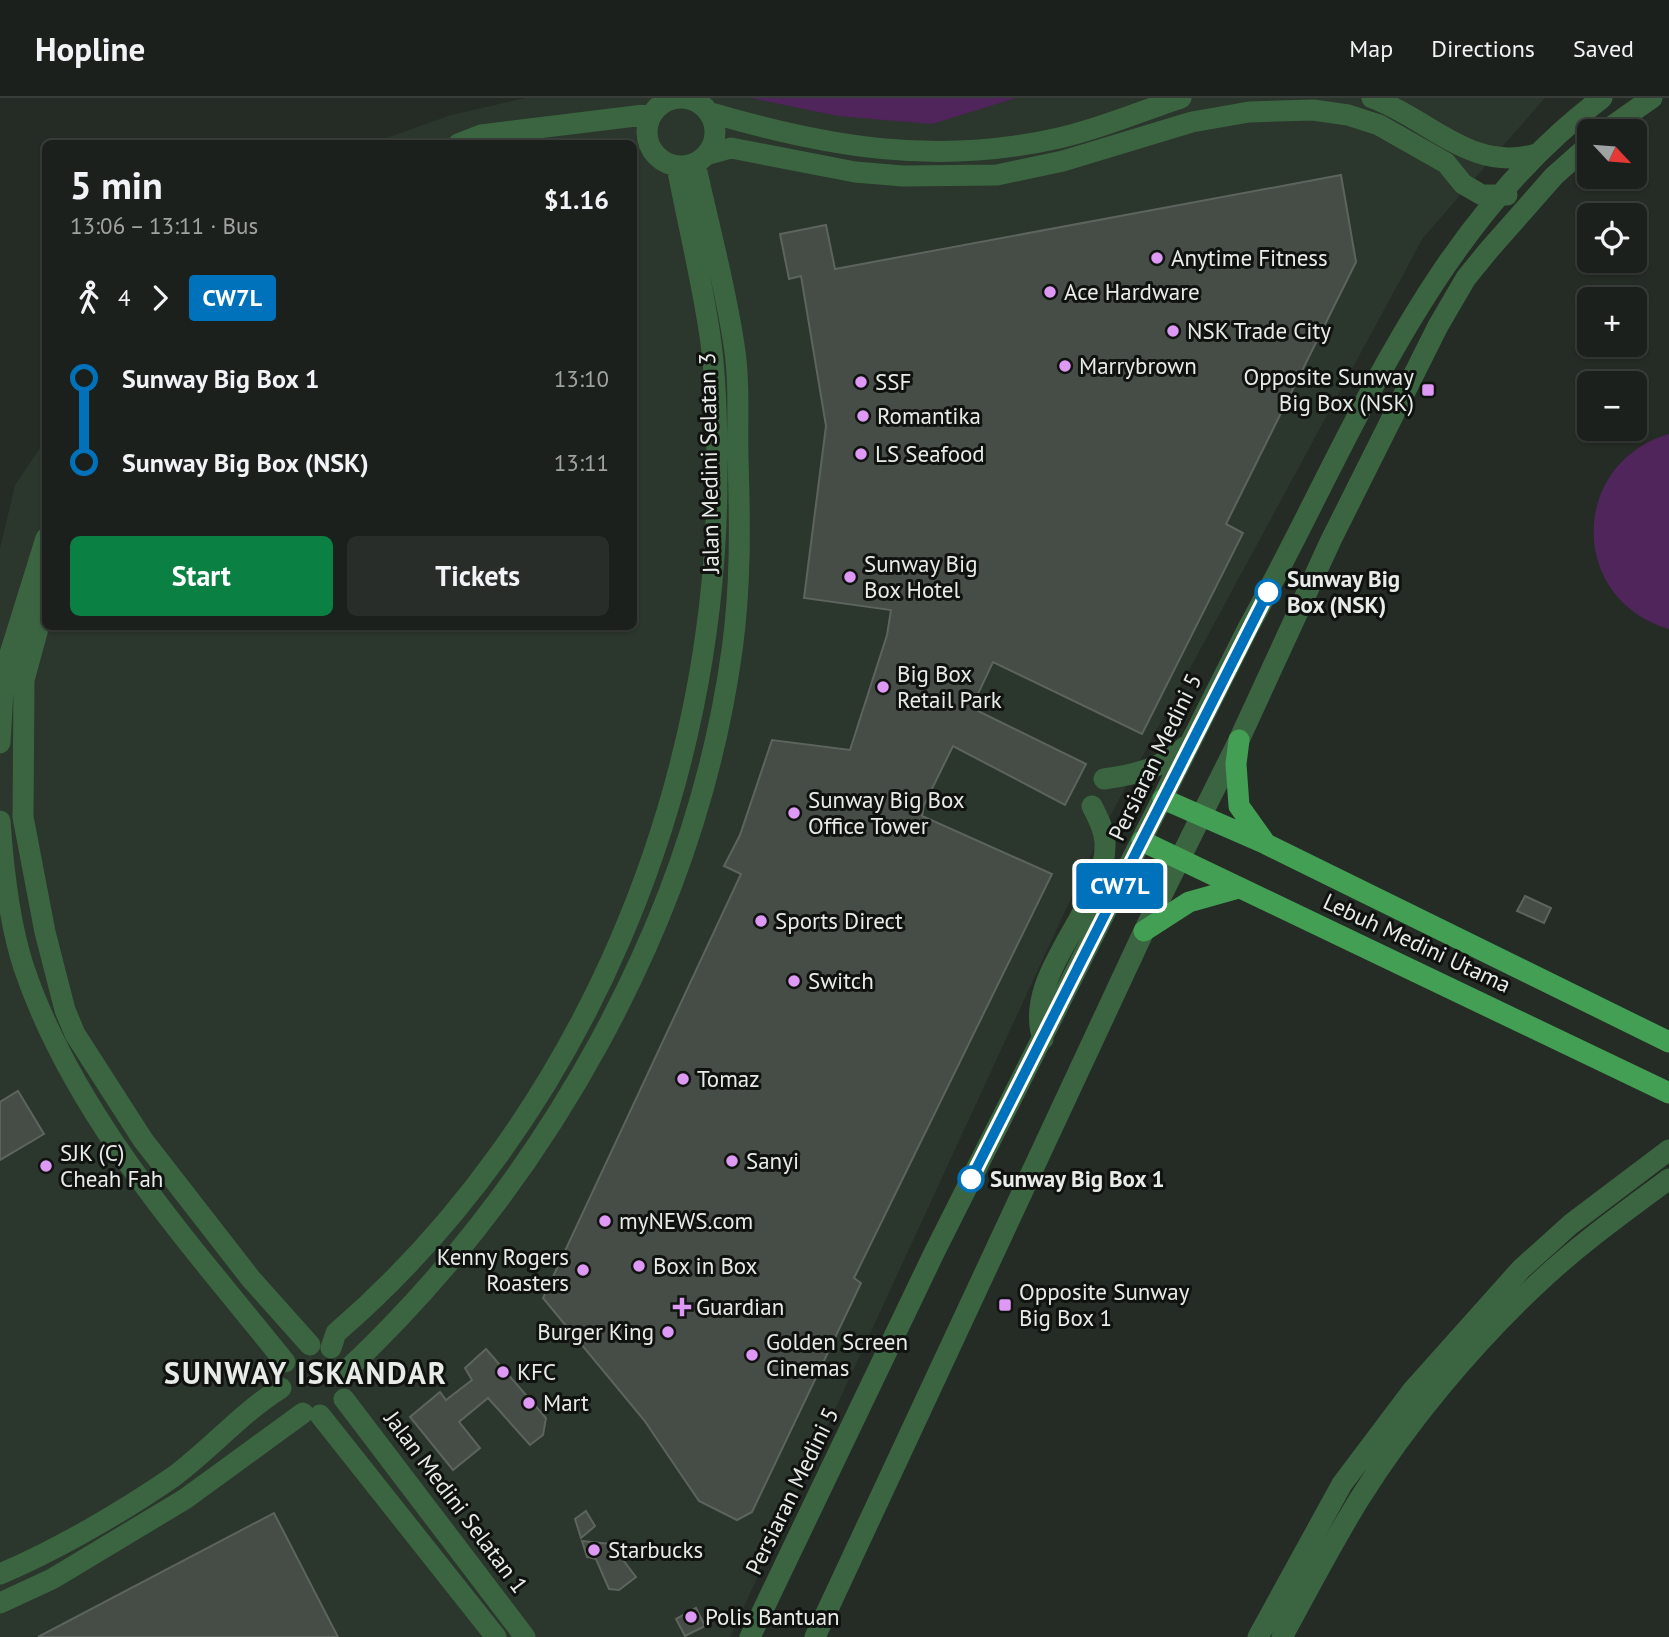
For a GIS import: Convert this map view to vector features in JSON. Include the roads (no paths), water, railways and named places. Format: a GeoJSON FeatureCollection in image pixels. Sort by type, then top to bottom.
{"type":"FeatureCollection","features":[{"type":"Feature","properties":{"kind":"main road"},"geometry":{"type":"LineString","coordinates":[[1239,740],[1236,764],[1239,806],[1266,844]]}},
{"type":"Feature","properties":{"kind":"main road","name":"Lebuh Medini Utama"},"geometry":{"type":"LineString","coordinates":[[1163,799],[1266,844],[1669,1042]]}},
{"type":"Feature","properties":{"kind":"main road","name":"Lebuh Medini Utama"},"geometry":{"type":"LineString","coordinates":[[1142,841],[1669,1093]]}},
{"type":"Feature","properties":{"kind":"main road"},"geometry":{"type":"LineString","coordinates":[[1144,931],[1189,902],[1239,888]]}},
{"type":"Feature","properties":{"kind":"street"},"geometry":{"type":"LineString","coordinates":[[468,140],[481,135],[667,103],[695,102],[708,112],[755,127],[858,148],[937,154],[1060,138],[1181,98]]}},
{"type":"Feature","properties":{"kind":"street"},"geometry":{"type":"LineString","coordinates":[[1372,98],[1423,122],[1479,156],[1501,160],[1536,154]]}},
{"type":"Feature","properties":{"kind":"street","name":"Persiaran Medini 5"},"geometry":{"type":"LineString","coordinates":[[750,1637],[935,1251],[1388,358],[1434,279],[1466,233],[1536,154],[1602,98]]}},
{"type":"Feature","properties":{"kind":"street"},"geometry":{"type":"LineString","coordinates":[[1622,119],[1652,98]]}},
{"type":"Feature","properties":{"kind":"street"},"geometry":{"type":"LineString","coordinates":[[667,103],[647,134],[644,151],[665,162],[692,161],[731,148],[855,172],[903,176],[997,175],[1063,161],[1192,122],[1249,112],[1312,110],[1348,115],[1379,125],[1447,163],[1463,184],[1468,200],[1466,233]]}},
{"type":"Feature","properties":{"kind":"street"},"geometry":{"type":"LineString","coordinates":[[692,161],[714,137],[714,124],[708,112]]}},
{"type":"Feature","properties":{"kind":"street"},"geometry":{"type":"LineString","coordinates":[[815,1637],[1144,931],[1239,740],[1331,540],[1438,327],[1466,278],[1558,173],[1577,156]]}},
{"type":"Feature","properties":{"kind":"street","name":"Jalan Medini Selatan 3"},"geometry":{"type":"LineString","coordinates":[[321,1347],[411,1264],[482,1181],[543,1090],[603,977],[651,860],[681,766],[706,643],[716,536],[717,464],[711,344],[692,161]]}},
{"type":"Feature","properties":{"kind":"street","name":"Jalan Medini Selatan 3"},"geometry":{"type":"LineString","coordinates":[[348,1368],[432,1284],[503,1195],[568,1102],[628,987],[677,869],[706,773],[733,646],[741,532],[735,347],[692,161]]}},
{"type":"Feature","properties":{"kind":"street"},"geometry":{"type":"LineString","coordinates":[[1463,184],[1482,195],[1498,197],[1526,189],[1558,173]]}},
{"type":"Feature","properties":{"kind":"street"},"geometry":{"type":"LineString","coordinates":[[0,743],[4,673],[42,551]]}},
{"type":"Feature","properties":{"kind":"street"},"geometry":{"type":"LineString","coordinates":[[0,1603],[52,1580],[185,1499],[311,1414],[334,1409],[344,1399],[350,1384],[348,1368],[341,1357],[321,1347],[251,1279],[143,1140],[87,1054],[65,1010],[42,919],[23,817],[24,680],[42,614]]}},
{"type":"Feature","properties":{"kind":"street"},"geometry":{"type":"LineString","coordinates":[[1104,779],[1154,769],[1170,761],[1193,740]]}},
{"type":"Feature","properties":{"kind":"street"},"geometry":{"type":"LineString","coordinates":[[1043,1040],[1037,1023],[1049,980],[1103,862],[1103,829],[1092,806]]}},
{"type":"Feature","properties":{"kind":"street"},"geometry":{"type":"LineString","coordinates":[[0,821],[3,859],[24,966],[65,1061],[129,1162],[285,1362]]}},
{"type":"Feature","properties":{"kind":"street"},"geometry":{"type":"LineString","coordinates":[[1258,1637],[1342,1485],[1412,1391],[1521,1269],[1571,1224],[1669,1150]]}},
{"type":"Feature","properties":{"kind":"street"},"geometry":{"type":"LineString","coordinates":[[1282,1637],[1362,1496],[1427,1407],[1488,1333],[1536,1284],[1588,1239],[1669,1180]]}},
{"type":"Feature","properties":{"kind":"street"},"geometry":{"type":"LineString","coordinates":[[321,1347],[296,1351],[285,1362],[280,1375],[281,1388],[291,1406],[311,1414],[496,1637]]}},
{"type":"Feature","properties":{"kind":"street"},"geometry":{"type":"LineString","coordinates":[[0,1574],[38,1558],[174,1476],[255,1404],[281,1388]]}},
{"type":"Feature","properties":{"kind":"street","name":"Jalan Medini Selatan 1"},"geometry":{"type":"LineString","coordinates":[[344,1399],[525,1637]]}},
{"type":"Feature","properties":{"kind":"place","name":"Anytime Fitness"},"geometry":{"type":"Point","coordinates":[1157,258]}},
{"type":"Feature","properties":{"kind":"place","name":"Ace Hardware"},"geometry":{"type":"Point","coordinates":[1050,292]}},
{"type":"Feature","properties":{"kind":"place","name":"NSK Trade City"},"geometry":{"type":"Point","coordinates":[1173,331]}},
{"type":"Feature","properties":{"kind":"place","name":"Marrybrown"},"geometry":{"type":"Point","coordinates":[1065,366]}},
{"type":"Feature","properties":{"kind":"place","name":"SSF"},"geometry":{"type":"Point","coordinates":[861,382]}},
{"type":"Feature","properties":{"kind":"place","name":"Opposite Sunway Big Box (NSK)"},"geometry":{"type":"Point","coordinates":[1428,390]}},
{"type":"Feature","properties":{"kind":"place","name":"Romantika"},"geometry":{"type":"Point","coordinates":[863,416]}},
{"type":"Feature","properties":{"kind":"place","name":"LS Seafood"},"geometry":{"type":"Point","coordinates":[861,454]}},
{"type":"Feature","properties":{"kind":"place","name":"Sunway Big Box Hotel"},"geometry":{"type":"Point","coordinates":[850,577]}},
{"type":"Feature","properties":{"kind":"place","name":"Sunway Big Box (NSK)"},"geometry":{"type":"Point","coordinates":[1268,592]}},
{"type":"Feature","properties":{"kind":"place","name":"Big Box Retail Park"},"geometry":{"type":"Point","coordinates":[883,687]}},
{"type":"Feature","properties":{"kind":"place","name":"Sunway Big Box Office Tower"},"geometry":{"type":"Point","coordinates":[794,813]}},
{"type":"Feature","properties":{"kind":"place","name":"Sports Direct"},"geometry":{"type":"Point","coordinates":[761,921]}},
{"type":"Feature","properties":{"kind":"place","name":"Switch"},"geometry":{"type":"Point","coordinates":[794,981]}},
{"type":"Feature","properties":{"kind":"place","name":"Tomaz"},"geometry":{"type":"Point","coordinates":[683,1079]}},
{"type":"Feature","properties":{"kind":"place","name":"Sanyi"},"geometry":{"type":"Point","coordinates":[732,1161]}},
{"type":"Feature","properties":{"kind":"place","name":"SJK (C) Cheah Fah"},"geometry":{"type":"Point","coordinates":[46,1166]}},
{"type":"Feature","properties":{"kind":"place","name":"Sunway Big Box 1"},"geometry":{"type":"Point","coordinates":[971,1179]}},
{"type":"Feature","properties":{"kind":"place","name":"myNEWS.com"},"geometry":{"type":"Point","coordinates":[605,1221]}},
{"type":"Feature","properties":{"kind":"place","name":"Box in Box"},"geometry":{"type":"Point","coordinates":[639,1266]}},
{"type":"Feature","properties":{"kind":"place","name":"Kenny Rogers Roasters"},"geometry":{"type":"Point","coordinates":[583,1270]}},
{"type":"Feature","properties":{"kind":"place","name":"Opposite Sunway Big Box 1"},"geometry":{"type":"Point","coordinates":[1005,1305]}},
{"type":"Feature","properties":{"kind":"place","name":"Guardian"},"geometry":{"type":"Point","coordinates":[682,1307]}},
{"type":"Feature","properties":{"kind":"place","name":"Burger King"},"geometry":{"type":"Point","coordinates":[668,1332]}},
{"type":"Feature","properties":{"kind":"place","name":"Golden Screen Cinemas"},"geometry":{"type":"Point","coordinates":[752,1355]}},
{"type":"Feature","properties":{"kind":"place","name":"KFC"},"geometry":{"type":"Point","coordinates":[503,1372]}},
{"type":"Feature","properties":{"kind":"place","name":"Mart"},"geometry":{"type":"Point","coordinates":[529,1403]}},
{"type":"Feature","properties":{"kind":"place","name":"Starbucks"},"geometry":{"type":"Point","coordinates":[594,1550]}},
{"type":"Feature","properties":{"kind":"place","name":"Polis Bantuan"},"geometry":{"type":"Point","coordinates":[691,1617]}},
{"type":"Feature","properties":{"kind":"district","name":"SUNWAY ISKANDAR"},"geometry":{"type":"Point","coordinates":[306,1374]}}]}
